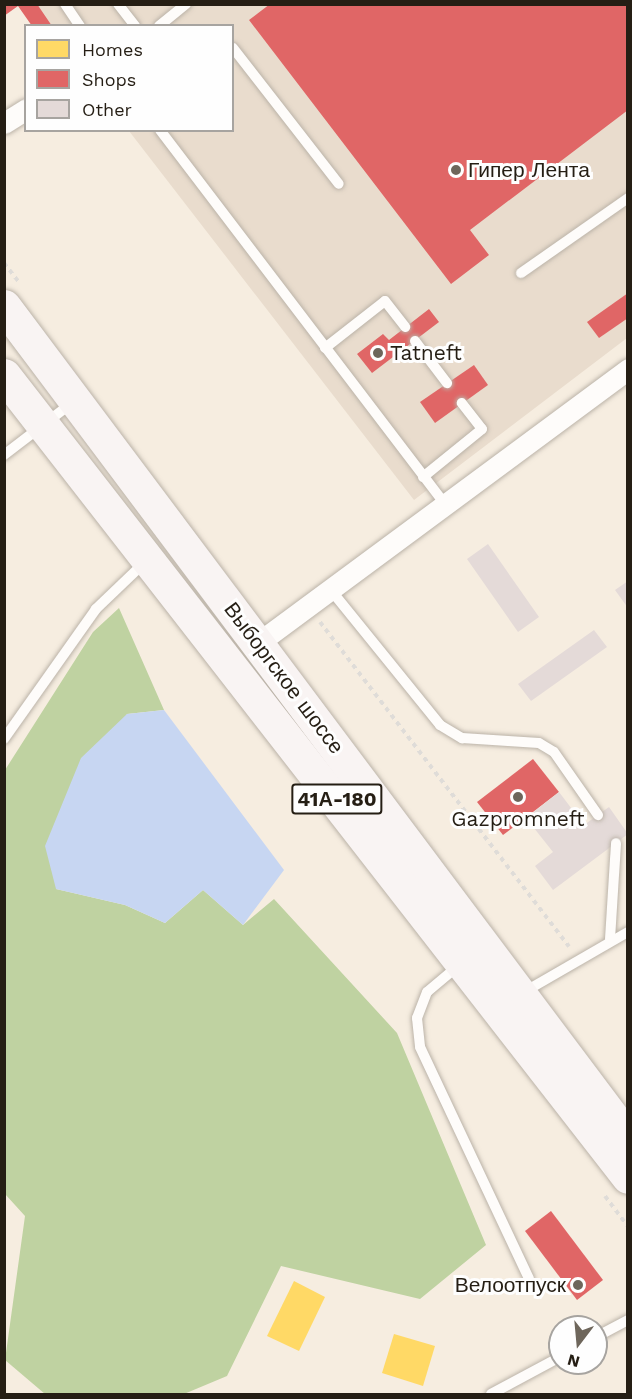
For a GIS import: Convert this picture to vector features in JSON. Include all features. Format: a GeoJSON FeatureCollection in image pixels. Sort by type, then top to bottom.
{"type":"FeatureCollection","features":[{"type":"Feature","properties":{"kind":"main road","name":"Выборгское шоссе"},"geometry":{"type":"LineString","coordinates":[[4,306],[258,642],[627,1138]]}},
{"type":"Feature","properties":{"kind":"main road","name":"Выборгское шоссе"},"geometry":{"type":"LineString","coordinates":[[4,375],[464,962],[627,1177]]}},
{"type":"Feature","properties":{"kind":"street"},"geometry":{"type":"LineString","coordinates":[[4,123],[24,110]]}},
{"type":"Feature","properties":{"kind":"street"},"geometry":{"type":"LineString","coordinates":[[258,642],[309,607],[443,502],[627,369]]}},
{"type":"Feature","properties":{"kind":"lane"},"geometry":{"type":"LineString","coordinates":[[65,4],[79,24]]}},
{"type":"Feature","properties":{"kind":"lane"},"geometry":{"type":"LineString","coordinates":[[118,4],[133,24]]}},
{"type":"Feature","properties":{"kind":"lane"},"geometry":{"type":"LineString","coordinates":[[161,24],[186,4]]}},
{"type":"Feature","properties":{"kind":"lane"},"geometry":{"type":"LineString","coordinates":[[234,49],[339,184]]}},
{"type":"Feature","properties":{"kind":"lane"},"geometry":{"type":"LineString","coordinates":[[162,132],[443,502]]}},
{"type":"Feature","properties":{"kind":"lane"},"geometry":{"type":"LineString","coordinates":[[521,273],[627,198]]}},
{"type":"Feature","properties":{"kind":"lane"},"geometry":{"type":"LineString","coordinates":[[325,348],[385,301],[405,327]]}},
{"type":"Feature","properties":{"kind":"lane"},"geometry":{"type":"LineString","coordinates":[[415,340],[447,384]]}},
{"type":"Feature","properties":{"kind":"lane"},"geometry":{"type":"LineString","coordinates":[[4,455],[76,400]]}},
{"type":"Feature","properties":{"kind":"lane"},"geometry":{"type":"LineString","coordinates":[[423,477],[482,429],[462,403]]}},
{"type":"Feature","properties":{"kind":"lane"},"geometry":{"type":"LineString","coordinates":[[4,739],[96,609],[149,558]]}},
{"type":"Feature","properties":{"kind":"lane"},"geometry":{"type":"LineString","coordinates":[[330,589],[440,725],[462,738],[539,743],[554,752],[598,815]]}},
{"type":"Feature","properties":{"kind":"lane"},"geometry":{"type":"LineString","coordinates":[[610,939],[616,843]]}},
{"type":"Feature","properties":{"kind":"lane"},"geometry":{"type":"LineString","coordinates":[[521,994],[577,957],[627,932]]}},
{"type":"Feature","properties":{"kind":"lane"},"geometry":{"type":"LineString","coordinates":[[464,962],[428,992],[417,1018],[420,1047],[529,1279]]}},
{"type":"Feature","properties":{"kind":"lane"},"geometry":{"type":"LineString","coordinates":[[608,1330],[627,1320]]}},
{"type":"Feature","properties":{"kind":"lane"},"geometry":{"type":"LineString","coordinates":[[491,1395],[548,1364]]}},
{"type":"Feature","properties":{"kind":"path"},"geometry":{"type":"LineString","coordinates":[[309,607],[577,957]]}},
{"type":"Feature","properties":{"kind":"shaded area"},"geometry":{"type":"Polygon","coordinates":[[[32,5],[627,5],[627,338],[414,500],[130,132],[234,132],[234,24],[47,24],[32,5]]]}},
{"type":"Feature","properties":{"kind":"green space"},"geometry":{"type":"Polygon","coordinates":[[[119,608],[164,710],[127,714],[56,889],[125,905],[165,923],[203,890],[243,925],[274,899],[397,1033],[486,1245],[420,1299],[281,1266],[227,1376],[184,1394],[45,1394],[5,1360],[25,1216],[5,1194],[5,770],[93,632],[119,608]]]}},
{"type":"Feature","properties":{"kind":"water"},"geometry":{"type":"Polygon","coordinates":[[[164,710],[284,870],[243,925],[203,890],[165,923],[125,905],[56,889],[45,846],[81,758],[127,714],[164,710]]]}},
{"type":"Feature","properties":{"kind":"building: Homes"},"geometry":{"type":"Polygon","coordinates":[[[294,1281],[325,1297],[299,1351],[267,1336],[294,1281]]]}},
{"type":"Feature","properties":{"kind":"building: Homes"},"geometry":{"type":"Polygon","coordinates":[[[394,1334],[435,1346],[423,1386],[382,1373],[394,1334]]]}},
{"type":"Feature","properties":{"kind":"building: Shops"},"geometry":{"type":"Polygon","coordinates":[[[4,4],[37,4],[51,24],[31,24],[18,6],[4,16],[4,4]]]}},
{"type":"Feature","properties":{"kind":"building: Shops","name":"Гипер Лента"},"geometry":{"type":"Polygon","coordinates":[[[270,4],[628,4],[628,110],[470,230],[489,255],[451,284],[249,20],[270,4]]]}},
{"type":"Feature","properties":{"kind":"building: Shops"},"geometry":{"type":"Polygon","coordinates":[[[628,293],[628,318],[599,338],[587,322],[628,293]]]}},
{"type":"Feature","properties":{"kind":"building: Shops"},"geometry":{"type":"Polygon","coordinates":[[[429,309],[439,322],[372,373],[357,354],[383,334],[389,340],[429,309]]]}},
{"type":"Feature","properties":{"kind":"building: Shops"},"geometry":{"type":"Polygon","coordinates":[[[474,365],[488,385],[435,423],[420,402],[474,365]]]}},
{"type":"Feature","properties":{"kind":"building: Shops","name":"Gazpromneft"},"geometry":{"type":"Polygon","coordinates":[[[533,759],[559,792],[503,835],[477,802],[533,759]]]}},
{"type":"Feature","properties":{"kind":"building: Shops"},"geometry":{"type":"Polygon","coordinates":[[[551,1211],[603,1280],[577,1300],[525,1231],[551,1211]]]}},
{"type":"Feature","properties":{"kind":"building: Other"},"geometry":{"type":"Polygon","coordinates":[[[488,544],[539,617],[518,632],[467,559],[488,544]]]}},
{"type":"Feature","properties":{"kind":"building: Other"},"geometry":{"type":"Polygon","coordinates":[[[628,581],[628,608],[615,590],[628,581]]]}},
{"type":"Feature","properties":{"kind":"building: Other"},"geometry":{"type":"Polygon","coordinates":[[[594,630],[607,647],[531,701],[518,684],[594,630]]]}},
{"type":"Feature","properties":{"kind":"building: Other"},"geometry":{"type":"Polygon","coordinates":[[[559,792],[584,825],[609,807],[628,834],[553,890],[535,866],[553,852],[526,818],[559,792]]]}},
{"type":"Feature","properties":{"kind":"place","name":"Гипер Лента"},"geometry":{"type":"Point","coordinates":[456,170]}},
{"type":"Feature","properties":{"kind":"place","name":"Tatneft"},"geometry":{"type":"Point","coordinates":[378,353]}},
{"type":"Feature","properties":{"kind":"place","name":"Gazpromneft"},"geometry":{"type":"Point","coordinates":[518,797]}},
{"type":"Feature","properties":{"kind":"place","name":"Велоотпуск"},"geometry":{"type":"Point","coordinates":[578,1285]}}]}
